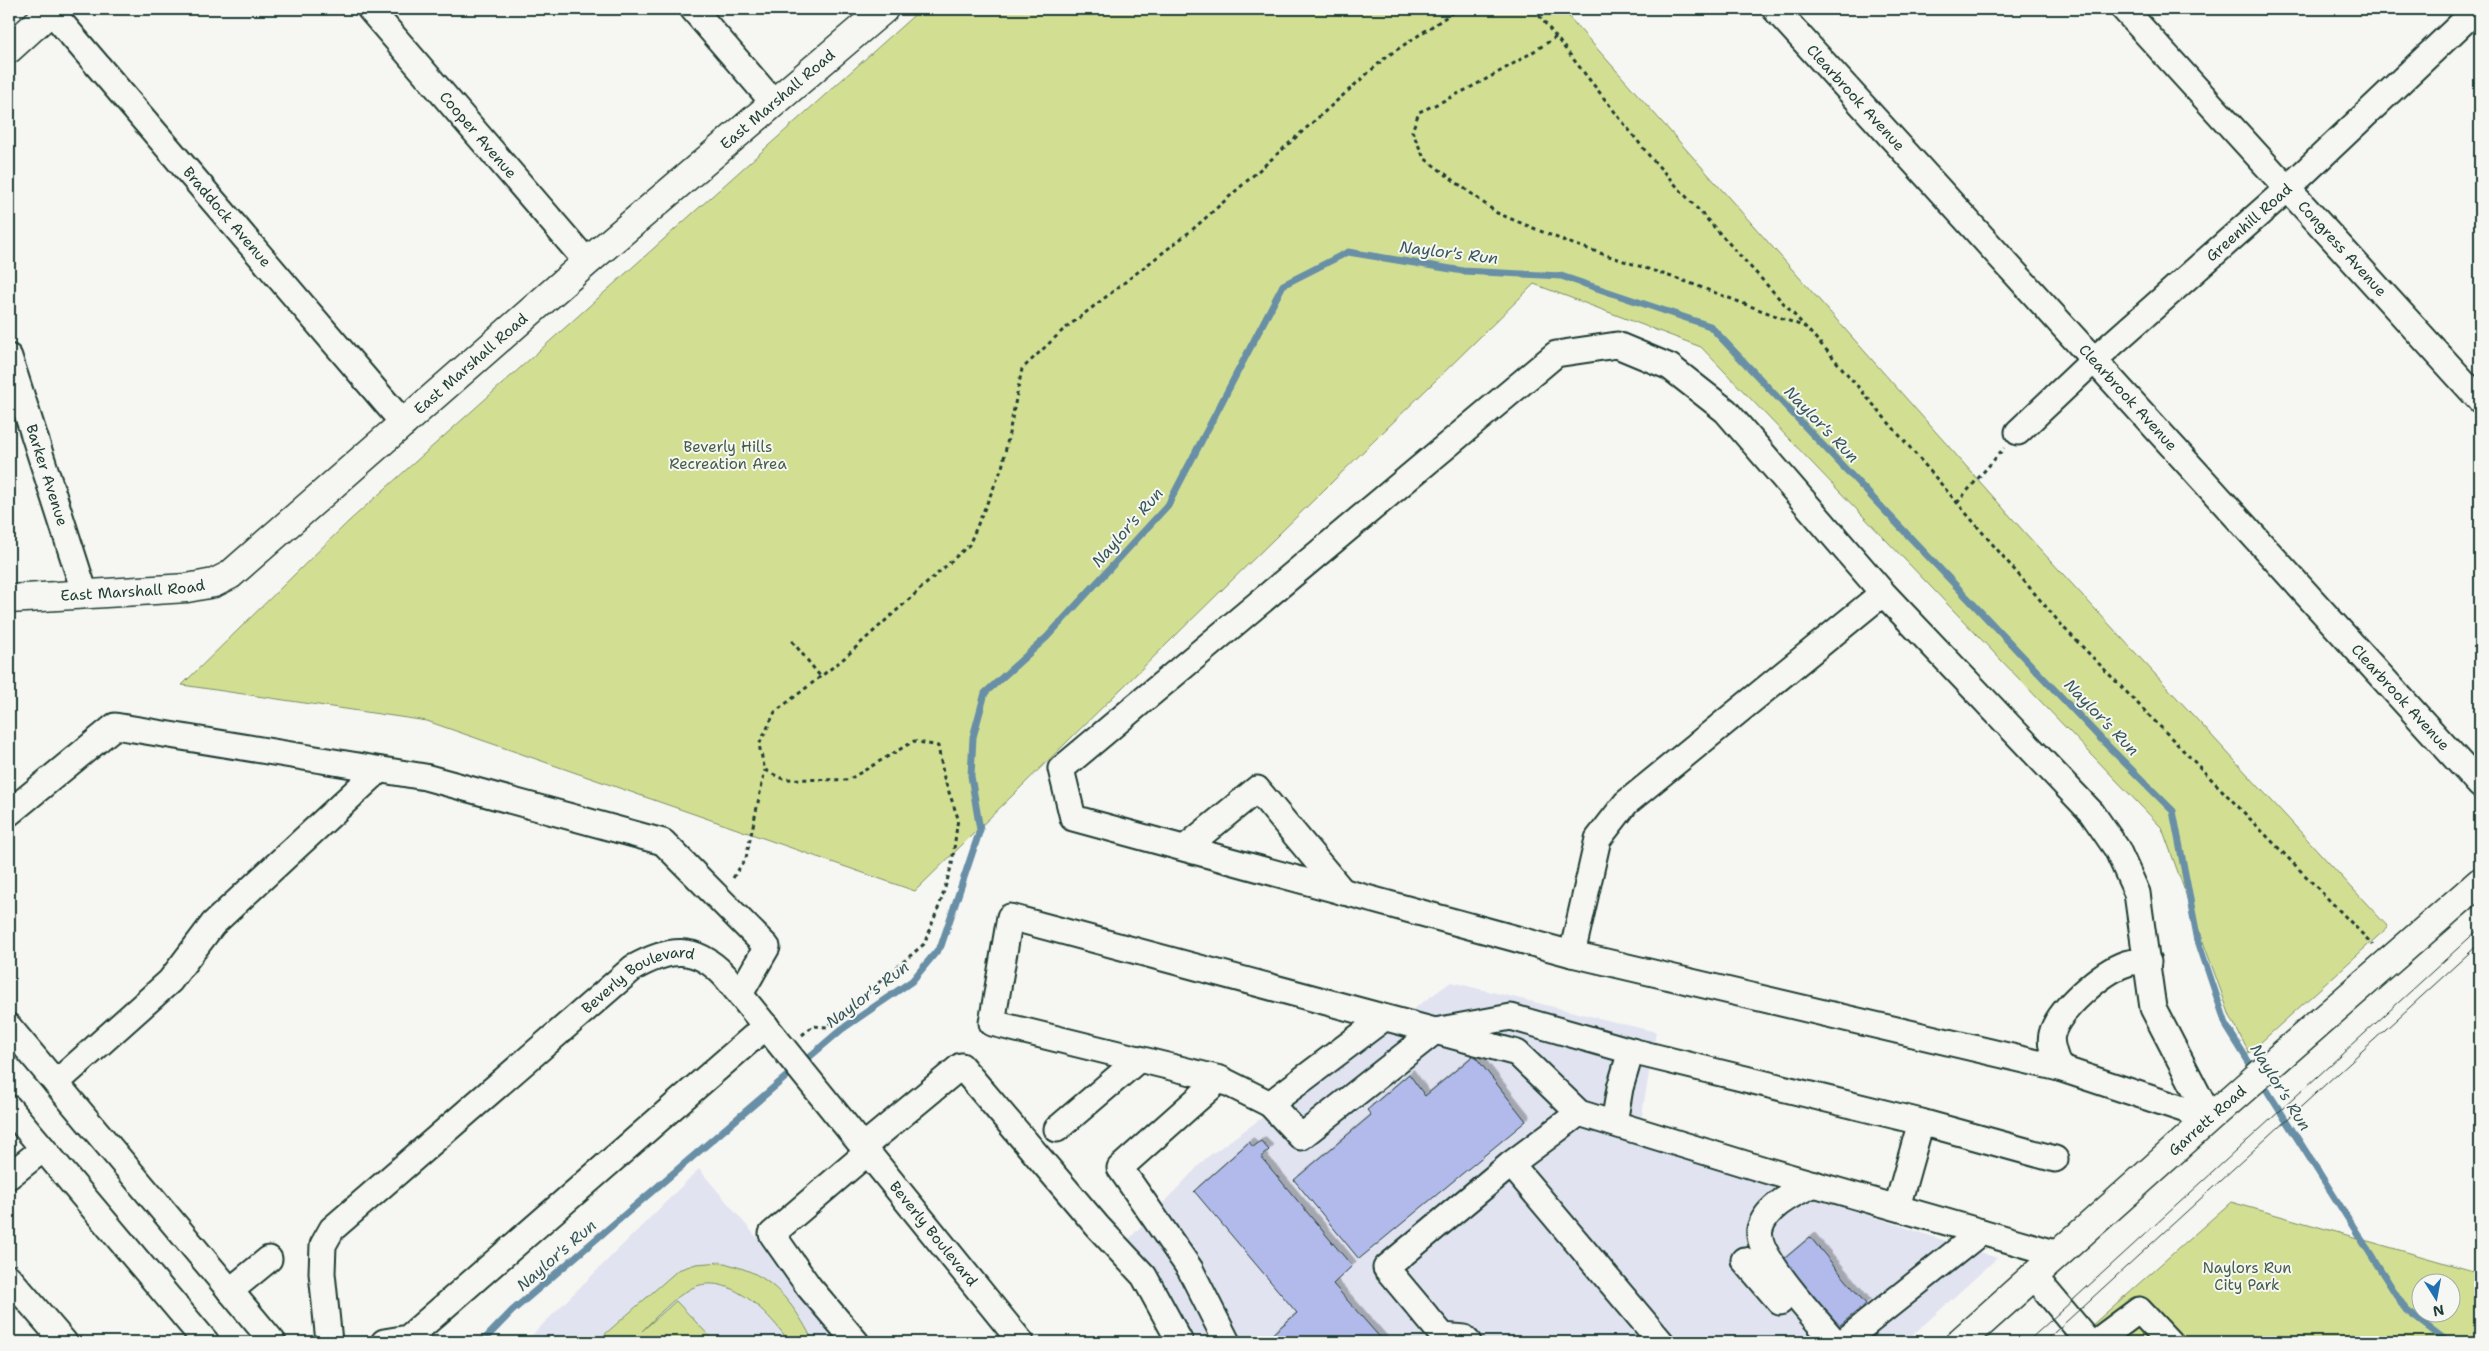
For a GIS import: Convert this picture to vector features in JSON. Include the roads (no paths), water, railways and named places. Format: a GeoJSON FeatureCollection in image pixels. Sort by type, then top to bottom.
{"type":"FeatureCollection","features":[{"type":"Feature","properties":{"kind":"main road","name":"East Marshall Road"},"geometry":{"type":"LineString","coordinates":[[9,599],[187,588],[224,579],[258,552],[586,262],[884,9]]}},
{"type":"Feature","properties":{"kind":"main road"},"geometry":{"type":"LineString","coordinates":[[9,49],[52,10]]}},
{"type":"Feature","properties":{"kind":"main road","name":"Garrett Road"},"geometry":{"type":"LineString","coordinates":[[1960,1342],[2246,1086],[2480,882]]}},
{"type":"Feature","properties":{"kind":"street","name":"Cooper Avenue"},"geometry":{"type":"LineString","coordinates":[[370,9],[586,262]]}},
{"type":"Feature","properties":{"kind":"street"},"geometry":{"type":"LineString","coordinates":[[693,9],[773,102]]}},
{"type":"Feature","properties":{"kind":"street","name":"Clearbrook Avenue"},"geometry":{"type":"LineString","coordinates":[[1775,9],[2480,785]]}},
{"type":"Feature","properties":{"kind":"street","name":"Congress Avenue"},"geometry":{"type":"LineString","coordinates":[[2124,9],[2480,400]]}},
{"type":"Feature","properties":{"kind":"street","name":"Greenhill Road"},"geometry":{"type":"LineString","coordinates":[[2018,432],[2094,360],[2288,189],[2477,9]]}},
{"type":"Feature","properties":{"kind":"street","name":"Braddock Avenue"},"geometry":{"type":"LineString","coordinates":[[52,10],[404,424]]}},
{"type":"Feature","properties":{"kind":"street"},"geometry":{"type":"LineString","coordinates":[[1617,345],[1670,367],[1726,411],[1883,592],[2092,813],[2117,848],[2137,894],[2148,962],[2148,986],[2153,1008],[2210,1118],[2059,1068],[1572,954],[1073,818],[1061,770],[1556,354],[1617,345]]}},
{"type":"Feature","properties":{"kind":"street","name":"Barker Avenue"},"geometry":{"type":"LineString","coordinates":[[9,357],[85,594]]}},
{"type":"Feature","properties":{"kind":"street"},"geometry":{"type":"LineString","coordinates":[[1572,954],[1598,839],[1626,803],[1883,592]]}},
{"type":"Feature","properties":{"kind":"street"},"geometry":{"type":"LineString","coordinates":[[9,813],[115,726],[425,777],[663,842],[766,947],[740,994]]}},
{"type":"Feature","properties":{"kind":"street"},"geometry":{"type":"LineString","coordinates":[[56,1083],[170,980],[213,924],[379,770]]}},
{"type":"Feature","properties":{"kind":"street"},"geometry":{"type":"LineString","coordinates":[[1185,848],[1257,789],[1343,892]]}},
{"type":"Feature","properties":{"kind":"street"},"geometry":{"type":"LineString","coordinates":[[2054,1160],[1921,1122],[1631,1051],[1511,1018],[1435,1032],[1301,1137],[1270,1104],[1220,1079],[992,1023],[1010,917],[1435,1032],[1517,1053],[1579,1113],[2058,1254]]}},
{"type":"Feature","properties":{"kind":"street","name":"Beverly Boulevard"},"geometry":{"type":"LineString","coordinates":[[329,1342],[322,1273],[323,1245],[332,1229],[633,968],[654,957],[676,954],[697,954],[712,962],[740,994],[1021,1342]]}},
{"type":"Feature","properties":{"kind":"street"},"geometry":{"type":"LineString","coordinates":[[2059,1068],[2052,1047],[2052,1035],[2060,1017],[2105,974],[2127,963],[2148,962]]}},
{"type":"Feature","properties":{"kind":"street"},"geometry":{"type":"LineString","coordinates":[[1270,1104],[1384,1018]]}},
{"type":"Feature","properties":{"kind":"street"},"geometry":{"type":"LineString","coordinates":[[384,1342],[408,1338],[766,1026]]}},
{"type":"Feature","properties":{"kind":"street"},"geometry":{"type":"LineString","coordinates":[[9,1027],[273,1342]]}},
{"type":"Feature","properties":{"kind":"street"},"geometry":{"type":"LineString","coordinates":[[1614,1123],[1620,1088],[1631,1051]]}},
{"type":"Feature","properties":{"kind":"street"},"geometry":{"type":"LineString","coordinates":[[1057,1129],[1139,1059]]}},
{"type":"Feature","properties":{"kind":"street"},"geometry":{"type":"LineString","coordinates":[[856,1342],[809,1286],[772,1234],[865,1149],[961,1066],[1098,1227],[1144,1276],[1180,1342]]}},
{"type":"Feature","properties":{"kind":"street"},"geometry":{"type":"LineString","coordinates":[[1220,1079],[1120,1168],[1190,1269],[1227,1342]]}},
{"type":"Feature","properties":{"kind":"street"},"geometry":{"type":"LineString","coordinates":[[9,1108],[206,1342]]}},
{"type":"Feature","properties":{"kind":"street"},"geometry":{"type":"LineString","coordinates":[[1468,1342],[1464,1338],[1443,1336],[1386,1268],[1511,1164],[1579,1113]]}},
{"type":"Feature","properties":{"kind":"street"},"geometry":{"type":"LineString","coordinates":[[1897,1207],[1921,1122]]}},
{"type":"Feature","properties":{"kind":"street"},"geometry":{"type":"LineString","coordinates":[[9,1176],[44,1149]]}},
{"type":"Feature","properties":{"kind":"street"},"geometry":{"type":"LineString","coordinates":[[1511,1164],[1661,1342]]}},
{"type":"Feature","properties":{"kind":"street"},"geometry":{"type":"LineString","coordinates":[[1815,1184],[1798,1191],[1773,1209],[1762,1224],[1760,1236],[1766,1254],[1774,1269],[1835,1342]]}},
{"type":"Feature","properties":{"kind":"street"},"geometry":{"type":"LineString","coordinates":[[1843,1342],[1981,1232]]}},
{"type":"Feature","properties":{"kind":"street"},"geometry":{"type":"LineString","coordinates":[[230,1291],[268,1259]]}},
{"type":"Feature","properties":{"kind":"street"},"geometry":{"type":"LineString","coordinates":[[1744,1260],[1813,1342]]}},
{"type":"Feature","properties":{"kind":"street"},"geometry":{"type":"LineString","coordinates":[[2033,1275],[2089,1342]]}},
{"type":"Feature","properties":{"kind":"street"},"geometry":{"type":"LineString","coordinates":[[9,1278],[64,1342]]}},
{"type":"Feature","properties":{"kind":"street"},"geometry":{"type":"LineString","coordinates":[[2096,1342],[2139,1310],[2169,1342]]}},
{"type":"Feature","properties":{"kind":"waterway","name":"Naylor's Run"},"geometry":{"type":"LineString","coordinates":[[482,1342],[512,1311],[842,1029],[912,981],[941,946],[980,830],[971,776],[973,737],[985,693],[1047,637],[1168,505],[1283,285],[1348,252],[1463,271],[1561,276],[1710,326],[2102,740],[2173,811],[2198,941],[2227,1027],[2255,1072]]}},
{"type":"Feature","properties":{"kind":"waterway","name":"Naylor's Run"},"geometry":{"type":"LineString","coordinates":[[2261,1081],[2406,1310],[2448,1342]]}},
{"type":"Feature","properties":{"kind":"tram line"},"geometry":{"type":"LineString","coordinates":[[2027,1342],[2480,928]]}},
{"type":"Feature","properties":{"kind":"tram line"},"geometry":{"type":"LineString","coordinates":[[2044,1342],[2480,943]]}},
{"type":"Feature","properties":{"kind":"park label","name":"Beverly Hills Recreation Area"},"geometry":{"type":"Point","coordinates":[728,456]}},
{"type":"Feature","properties":{"kind":"park label","name":"Naylors Run City Park"},"geometry":{"type":"Point","coordinates":[2247,1276]}}]}
